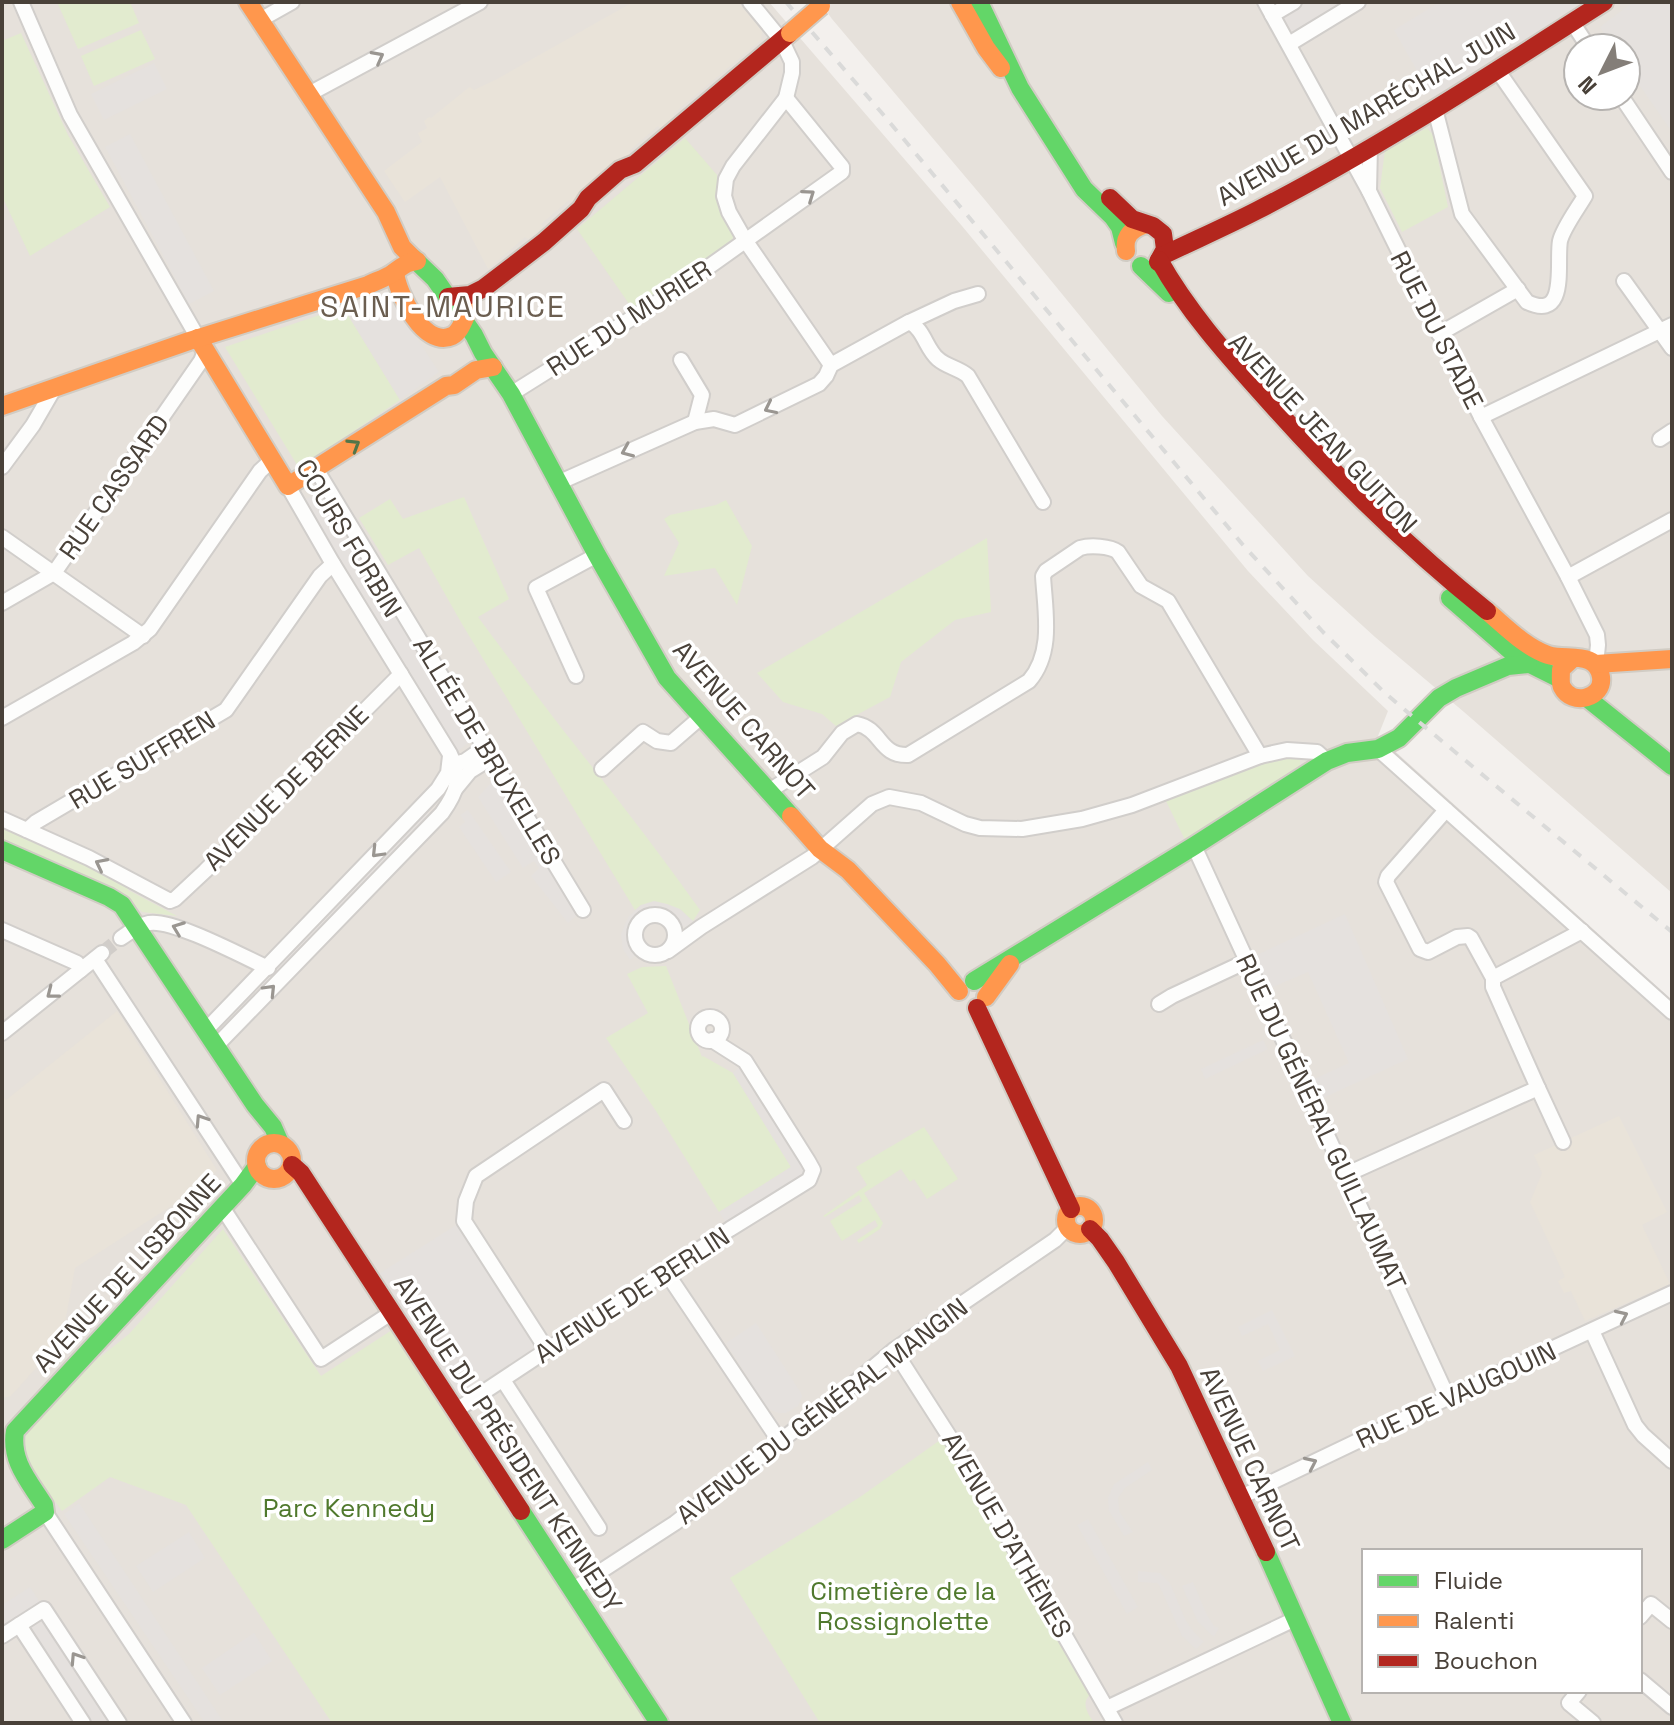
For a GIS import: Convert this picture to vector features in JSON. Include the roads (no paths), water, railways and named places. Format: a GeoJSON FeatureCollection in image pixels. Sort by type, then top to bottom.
{"type":"FeatureCollection","features":[{"type":"Feature","properties":{"kind":"street"},"geometry":{"type":"LineString","coordinates":[[21,2],[70,115],[202,344]]}},
{"type":"Feature","properties":{"kind":"street"},"geometry":{"type":"LineString","coordinates":[[248,2],[386,212],[402,247],[402,272],[426,331],[443,338],[458,327],[484,288]]}},
{"type":"Feature","properties":{"kind":"street"},"geometry":{"type":"LineString","coordinates":[[260,20],[292,2]]}},
{"type":"Feature","properties":{"kind":"street"},"geometry":{"type":"LineString","coordinates":[[309,94],[480,2]]}},
{"type":"Feature","properties":{"kind":"street"},"geometry":{"type":"LineString","coordinates":[[750,2],[786,37],[792,73],[786,98],[726,179],[725,202],[745,240],[831,365]]}},
{"type":"Feature","properties":{"kind":"street"},"geometry":{"type":"LineString","coordinates":[[1268,9],[1294,2]]}},
{"type":"Feature","properties":{"kind":"street"},"geometry":{"type":"LineString","coordinates":[[1289,44],[1358,2]]}},
{"type":"Feature","properties":{"kind":"street","name":"AVENUE DU MARÉCHAL JUIN"},"geometry":{"type":"LineString","coordinates":[[1162,258],[1258,210],[1435,109],[1604,2]]}},
{"type":"Feature","properties":{"kind":"street"},"geometry":{"type":"LineString","coordinates":[[967,3],[1050,133],[1070,170],[1120,227],[1130,260],[1147,266],[1162,258],[1166,242],[1163,235],[1155,227],[1143,225],[1124,213],[1050,133]]}},
{"type":"Feature","properties":{"kind":"street"},"geometry":{"type":"LineString","coordinates":[[448,297],[470,295],[484,288],[544,242],[620,170],[635,164],[823,4]]}},
{"type":"Feature","properties":{"kind":"street","name":"RUE DU STADE"},"geometry":{"type":"LineString","coordinates":[[1268,9],[1369,191],[1481,417],[1595,631],[1598,645],[1589,675]]}},
{"type":"Feature","properties":{"kind":"street"},"geometry":{"type":"LineString","coordinates":[[1572,22],[1579,32]]}},
{"type":"Feature","properties":{"kind":"street"},"geometry":{"type":"LineString","coordinates":[[1435,109],[1462,214],[1527,302],[1543,306],[1552,301],[1558,293],[1560,239],[1585,196],[1498,71]]}},
{"type":"Feature","properties":{"kind":"street","name":"RUE DU MURIER"},"geometry":{"type":"LineString","coordinates":[[511,394],[660,301],[842,172],[842,167],[786,98]]}},
{"type":"Feature","properties":{"kind":"street"},"geometry":{"type":"LineString","coordinates":[[1632,112],[1672,172]]}},
{"type":"Feature","properties":{"kind":"street"},"geometry":{"type":"LineString","coordinates":[[1369,191],[1370,146]]}},
{"type":"Feature","properties":{"kind":"street"},"geometry":{"type":"LineString","coordinates":[[1124,243],[1130,231],[1143,225]]}},
{"type":"Feature","properties":{"kind":"street"},"geometry":{"type":"LineString","coordinates":[[1163,235],[1192,241]]}},
{"type":"Feature","properties":{"kind":"street","name":"AVENUE JEAN GUITON"},"geometry":{"type":"LineString","coordinates":[[1162,258],[1172,283],[1224,350],[1355,496],[1461,591],[1536,649],[1589,675],[1613,719],[1672,766]]}},
{"type":"Feature","properties":{"kind":"street","name":"AVENUE JEAN GUITON"},"geometry":{"type":"LineString","coordinates":[[1141,266],[1171,295],[1189,328],[1335,492],[1516,661],[1560,679],[1568,695],[1581,699],[1589,675]]}},
{"type":"Feature","properties":{"kind":"street"},"geometry":{"type":"LineString","coordinates":[[8,404],[202,344],[222,332],[402,272],[435,279],[448,297],[458,327]]}},
{"type":"Feature","properties":{"kind":"street"},"geometry":{"type":"LineString","coordinates":[[1624,281],[1666,328],[1672,348]]}},
{"type":"Feature","properties":{"kind":"street"},"geometry":{"type":"LineString","coordinates":[[1439,334],[1518,289]]}},
{"type":"Feature","properties":{"kind":"street"},"geometry":{"type":"LineString","coordinates":[[560,482],[695,422],[714,419],[735,425],[819,384],[831,365],[909,322],[954,301],[978,294]]}},
{"type":"Feature","properties":{"kind":"street"},"geometry":{"type":"LineString","coordinates":[[909,322],[915,325],[941,362],[962,370],[968,376],[1043,502]]}},
{"type":"Feature","properties":{"kind":"street","name":"AVENUE CARNOT"},"geometry":{"type":"LineString","coordinates":[[458,327],[488,360],[511,394],[661,669],[820,849],[848,870],[937,964],[967,985],[959,997],[963,1005],[970,1009],[982,1002]]}},
{"type":"Feature","properties":{"kind":"street"},"geometry":{"type":"LineString","coordinates":[[1481,417],[1666,328]]}},
{"type":"Feature","properties":{"kind":"street","name":"COURS FORBIN"},"geometry":{"type":"LineString","coordinates":[[202,344],[453,759]]}},
{"type":"Feature","properties":{"kind":"street","name":"RUE CASSARD"},"geometry":{"type":"LineString","coordinates":[[2,603],[54,573],[201,361],[202,344]]}},
{"type":"Feature","properties":{"kind":"street"},"geometry":{"type":"LineString","coordinates":[[288,486],[446,386],[454,385],[488,360]]}},
{"type":"Feature","properties":{"kind":"street"},"geometry":{"type":"LineString","coordinates":[[681,360],[702,395],[695,422]]}},
{"type":"Feature","properties":{"kind":"street"},"geometry":{"type":"LineString","coordinates":[[2,467],[33,425],[55,387]]}},
{"type":"Feature","properties":{"kind":"street"},"geometry":{"type":"LineString","coordinates":[[8,404],[33,425]]}},
{"type":"Feature","properties":{"kind":"street"},"geometry":{"type":"LineString","coordinates":[[2,718],[143,636],[260,471],[272,460]]}},
{"type":"Feature","properties":{"kind":"street","name":"ALLÉE DE BRUXELLES"},"geometry":{"type":"LineString","coordinates":[[316,469],[583,910]]}},
{"type":"Feature","properties":{"kind":"street"},"geometry":{"type":"LineString","coordinates":[[1568,577],[1672,520]]}},
{"type":"Feature","properties":{"kind":"street"},"geometry":{"type":"LineString","coordinates":[[2,537],[143,636]]}},
{"type":"Feature","properties":{"kind":"street"},"geometry":{"type":"LineString","coordinates":[[769,791],[823,757],[842,733],[857,724],[872,730],[886,749],[908,755],[1029,681],[1047,644],[1043,576],[1086,546],[1114,549],[1141,586],[1168,601],[1260,756]]}},
{"type":"Feature","properties":{"kind":"street"},"geometry":{"type":"LineString","coordinates":[[576,676],[536,588],[597,555]]}},
{"type":"Feature","properties":{"kind":"street","name":"RUE SUFFREN"},"geometry":{"type":"LineString","coordinates":[[27,830],[226,710],[320,576],[333,564]]}},
{"type":"Feature","properties":{"kind":"street"},"geometry":{"type":"LineString","coordinates":[[967,985],[1327,761],[1347,753],[1378,749],[1399,738],[1446,694],[1516,661],[1521,645],[1533,654],[1543,652]]}},
{"type":"Feature","properties":{"kind":"street"},"geometry":{"type":"LineString","coordinates":[[1560,679],[1561,669],[1589,675],[1619,663],[1672,659]]}},
{"type":"Feature","properties":{"kind":"street","name":"AVENUE DE BERNE"},"geometry":{"type":"LineString","coordinates":[[27,830],[89,858],[170,901],[175,899],[401,674]]}},
{"type":"Feature","properties":{"kind":"street"},"geometry":{"type":"LineString","coordinates":[[602,769],[643,732],[657,741],[671,743],[701,717]]}},
{"type":"Feature","properties":{"kind":"street"},"geometry":{"type":"LineString","coordinates":[[1378,749],[1672,1012]]}},
{"type":"Feature","properties":{"kind":"street"},"geometry":{"type":"LineString","coordinates":[[668,951],[812,857],[872,804],[889,797],[921,803],[980,828],[1022,829],[1082,819],[1132,805],[1260,756],[1302,750],[1317,752],[1327,761]]}},
{"type":"Feature","properties":{"kind":"street"},"geometry":{"type":"LineString","coordinates":[[453,759],[465,761],[488,753]]}},
{"type":"Feature","properties":{"kind":"street"},"geometry":{"type":"LineString","coordinates":[[455,788],[488,753]]}},
{"type":"Feature","properties":{"kind":"street"},"geometry":{"type":"LineString","coordinates":[[211,1038],[442,813],[455,788],[457,773],[453,759]]}},
{"type":"Feature","properties":{"kind":"street"},"geometry":{"type":"LineString","coordinates":[[211,1038],[268,968],[438,789],[453,759]]}},
{"type":"Feature","properties":{"kind":"street"},"geometry":{"type":"LineString","coordinates":[[1446,810],[1386,882],[1420,949],[1428,952],[1457,937],[1471,938],[1493,978],[1493,987],[1563,1142]]}},
{"type":"Feature","properties":{"kind":"street"},"geometry":{"type":"LineString","coordinates":[[2,819],[27,830]]}},
{"type":"Feature","properties":{"kind":"street","name":"RUE DU GÉNÉRAL GUILLAUMAT"},"geometry":{"type":"LineString","coordinates":[[1194,846],[1448,1398]]}},
{"type":"Feature","properties":{"kind":"street"},"geometry":{"type":"LineString","coordinates":[[2,850],[115,900],[127,911],[255,1105],[273,1127],[272,1144]]}},
{"type":"Feature","properties":{"kind":"street"},"geometry":{"type":"LineString","coordinates":[[121,938],[137,926],[163,922],[268,968]]}},
{"type":"Feature","properties":{"kind":"street"},"geometry":{"type":"LineString","coordinates":[[1493,978],[1582,931]]}},
{"type":"Feature","properties":{"kind":"street"},"geometry":{"type":"LineString","coordinates":[[3,932],[77,963],[81,970]]}},
{"type":"Feature","properties":{"kind":"street"},"geometry":{"type":"LineString","coordinates":[[1017,955],[982,1002],[1070,1218]]}},
{"type":"Feature","properties":{"kind":"street"},"geometry":{"type":"LineString","coordinates":[[2,1033],[98,956],[243,1185]]}},
{"type":"Feature","properties":{"kind":"street"},"geometry":{"type":"LineString","coordinates":[[1159,1004],[1247,961]]}},
{"type":"Feature","properties":{"kind":"street","name":"AVENUE DE BERLIN"},"geometry":{"type":"LineString","coordinates":[[455,1411],[809,1180],[813,1170],[745,1061],[712,1040]]}},
{"type":"Feature","properties":{"kind":"street"},"geometry":{"type":"LineString","coordinates":[[1345,1175],[1538,1088]]}},
{"type":"Feature","properties":{"kind":"street"},"geometry":{"type":"LineString","coordinates":[[547,1350],[464,1221],[466,1201],[476,1176],[604,1090],[624,1121]]}},
{"type":"Feature","properties":{"kind":"street"},"geometry":{"type":"LineString","coordinates":[[272,1144],[290,1152],[288,1171],[273,1179],[261,1171],[257,1154],[272,1144]]}},
{"type":"Feature","properties":{"kind":"street","name":"AVENUE DE LISBONNE"},"geometry":{"type":"LineString","coordinates":[[8,1437],[222,1207],[261,1171]]}},
{"type":"Feature","properties":{"kind":"street","name":"AVENUE DU PRÉSIDENT KENNEDY"},"geometry":{"type":"LineString","coordinates":[[288,1171],[313,1192],[659,1723]]}},
{"type":"Feature","properties":{"kind":"street"},"geometry":{"type":"LineString","coordinates":[[222,1207],[321,1359],[391,1313]]}},
{"type":"Feature","properties":{"kind":"street","name":"AVENUE CARNOT"},"geometry":{"type":"LineString","coordinates":[[1070,1218],[1071,1230],[1079,1234],[1090,1229],[1100,1239],[1179,1366],[1342,1723]]}},
{"type":"Feature","properties":{"kind":"street","name":"AVENUE DU GÉNÉRAL MANGIN"},"geometry":{"type":"LineString","coordinates":[[572,1590],[675,1523],[894,1350],[1055,1240],[1070,1218]]}},
{"type":"Feature","properties":{"kind":"street"},"geometry":{"type":"LineString","coordinates":[[666,1272],[780,1442]]}},
{"type":"Feature","properties":{"kind":"street","name":"RUE DE VAUGOUIN"},"geometry":{"type":"LineString","coordinates":[[1241,1497],[1672,1293]]}},
{"type":"Feature","properties":{"kind":"street"},"geometry":{"type":"LineString","coordinates":[[1592,1331],[1635,1425],[1670,1455]]}},
{"type":"Feature","properties":{"kind":"street","name":"AVENUE D'ATHÈNES"},"geometry":{"type":"LineString","coordinates":[[894,1350],[958,1450],[1115,1723]]}},
{"type":"Feature","properties":{"kind":"street"},"geometry":{"type":"LineString","coordinates":[[503,1380],[599,1528]]}},
{"type":"Feature","properties":{"kind":"street"},"geometry":{"type":"LineString","coordinates":[[8,1437],[17,1462],[44,1505],[45,1512],[184,1723]]}},
{"type":"Feature","properties":{"kind":"street"},"geometry":{"type":"LineString","coordinates":[[2,1540],[45,1512]]}},
{"type":"Feature","properties":{"kind":"street"},"geometry":{"type":"LineString","coordinates":[[1642,1615],[1651,1604],[1672,1621]]}},
{"type":"Feature","properties":{"kind":"street"},"geometry":{"type":"LineString","coordinates":[[2,1636],[44,1609],[119,1723]]}},
{"type":"Feature","properties":{"kind":"street"},"geometry":{"type":"LineString","coordinates":[[1107,1708],[1295,1619]]}},
{"type":"Feature","properties":{"kind":"street"},"geometry":{"type":"LineString","coordinates":[[19,1625],[83,1723]]}},
{"type":"Feature","properties":{"kind":"street"},"geometry":{"type":"LineString","coordinates":[[1642,1682],[1672,1707]]}},
{"type":"Feature","properties":{"kind":"street"},"geometry":{"type":"LineString","coordinates":[[1577,1693],[1569,1703],[1593,1723]]}},
{"type":"Feature","properties":{"kind":"tunnel"},"geometry":{"type":"LineString","coordinates":[[102,953],[121,938]]}},
{"type":"Feature","properties":{"kind":"railway"},"geometry":{"type":"LineString","coordinates":[[786,2],[1243,545],[1323,632],[1385,693],[1672,932]]}},
{"type":"Feature","properties":{"kind":"district","name":"SAINT-MAURICE"},"geometry":{"type":"Point","coordinates":[443,307]}},
{"type":"Feature","properties":{"kind":"park label","name":"Parc Kennedy"},"geometry":{"type":"Point","coordinates":[349,1508]}},
{"type":"Feature","properties":{"kind":"park label","name":"Cimetière de la Rossignolette"},"geometry":{"type":"Point","coordinates":[903,1606]}}]}
